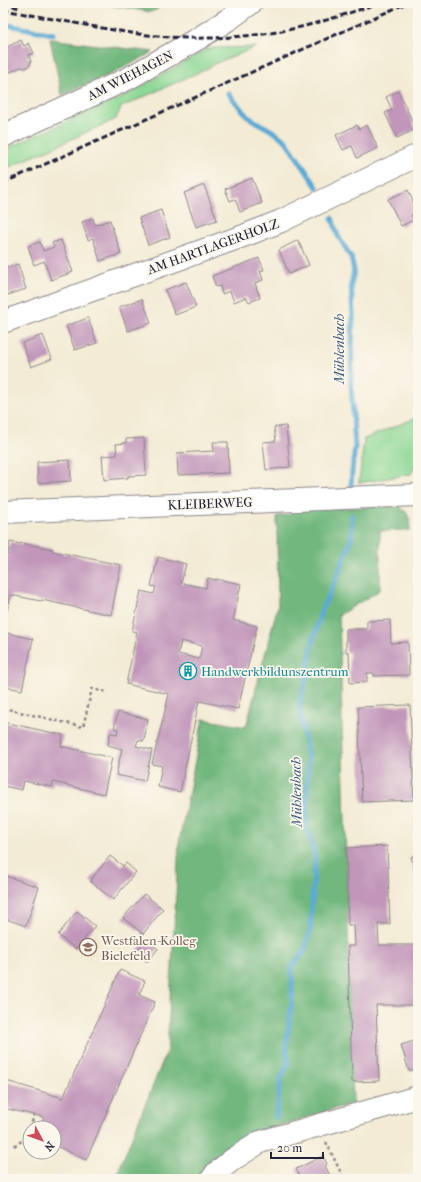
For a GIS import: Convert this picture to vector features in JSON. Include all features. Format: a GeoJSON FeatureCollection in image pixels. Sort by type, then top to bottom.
{"type":"FeatureCollection","features":[{"type":"Feature","properties":{"kind":"street","name":"AM WIEHAGEN"},"geometry":{"type":"LineString","coordinates":[[3,136],[129,78],[199,38],[251,3]]}},
{"type":"Feature","properties":{"kind":"street","name":"AM HARTLAGERHOLZ"},"geometry":{"type":"LineString","coordinates":[[3,322],[246,235],[281,221],[418,155]]}},
{"type":"Feature","properties":{"kind":"street","name":"KLEIBERWEG"},"geometry":{"type":"LineString","coordinates":[[3,512],[418,495]]}},
{"type":"Feature","properties":{"kind":"street"},"geometry":{"type":"LineString","coordinates":[[212,1179],[216,1173],[232,1160],[260,1142],[418,1097]]}},
{"type":"Feature","properties":{"kind":"path"},"geometry":{"type":"LineString","coordinates":[[3,708],[83,727],[92,688],[107,692]]}},
{"type":"Feature","properties":{"kind":"path"},"geometry":{"type":"LineString","coordinates":[[32,1120],[34,1115]]}},
{"type":"Feature","properties":{"kind":"path"},"geometry":{"type":"LineString","coordinates":[[318,1126],[344,1179]]}},
{"type":"Feature","properties":{"kind":"path"},"geometry":{"type":"LineString","coordinates":[[14,1146],[22,1141]]}},
{"type":"Feature","properties":{"kind":"green space"},"geometry":{"type":"Polygon","coordinates":[[[96,3],[156,3],[158,9],[151,12],[96,3]]]}},
{"type":"Feature","properties":{"kind":"green space"},"geometry":{"type":"Polygon","coordinates":[[[50,39],[153,52],[113,73],[62,95],[50,39]]]}},
{"type":"Feature","properties":{"kind":"green space"},"geometry":{"type":"Polygon","coordinates":[[[256,47],[214,64],[121,107],[116,119],[3,170],[3,150],[125,96],[209,48],[256,47]]]}},
{"type":"Feature","properties":{"kind":"green space"},"geometry":{"type":"Polygon","coordinates":[[[418,417],[418,459],[411,474],[359,483],[364,439],[418,417]]]}},
{"type":"Feature","properties":{"kind":"green space"},"geometry":{"type":"Polygon","coordinates":[[[399,506],[408,516],[410,530],[380,531],[380,590],[339,615],[353,1103],[240,1138],[223,1151],[198,1179],[115,1179],[167,1051],[179,843],[203,719],[246,727],[278,605],[277,516],[288,515],[296,510],[399,506]]]}},
{"type":"Feature","properties":{"kind":"building"},"geometry":{"type":"Polygon","coordinates":[[[21,40],[24,46],[29,43],[34,53],[28,55],[31,61],[30,65],[10,72],[3,58],[3,49],[21,40]]]}},
{"type":"Feature","properties":{"kind":"building"},"geometry":{"type":"Polygon","coordinates":[[[398,91],[416,129],[397,138],[385,113],[392,110],[386,97],[398,91]]]}},
{"type":"Feature","properties":{"kind":"building"},"geometry":{"type":"Polygon","coordinates":[[[357,125],[359,129],[367,125],[378,148],[357,158],[352,146],[343,150],[336,135],[357,125]]]}},
{"type":"Feature","properties":{"kind":"building"},"geometry":{"type":"Polygon","coordinates":[[[252,178],[262,203],[240,212],[235,199],[230,201],[225,189],[252,178]]]}},
{"type":"Feature","properties":{"kind":"building"},"geometry":{"type":"Polygon","coordinates":[[[204,185],[217,220],[196,227],[184,193],[204,185]]]}},
{"type":"Feature","properties":{"kind":"building"},"geometry":{"type":"Polygon","coordinates":[[[408,190],[418,212],[411,215],[414,220],[401,226],[388,199],[408,190]]]}},
{"type":"Feature","properties":{"kind":"building"},"geometry":{"type":"Polygon","coordinates":[[[161,210],[170,237],[148,245],[139,218],[161,210]]]}},
{"type":"Feature","properties":{"kind":"building"},"geometry":{"type":"Polygon","coordinates":[[[93,218],[95,225],[110,220],[121,254],[100,261],[93,238],[88,240],[82,222],[93,218]]]}},
{"type":"Feature","properties":{"kind":"building"},"geometry":{"type":"Polygon","coordinates":[[[61,240],[73,272],[51,280],[44,261],[34,265],[28,246],[40,242],[43,251],[54,247],[52,243],[61,240]]]}},
{"type":"Feature","properties":{"kind":"building"},"geometry":{"type":"Polygon","coordinates":[[[298,240],[309,265],[289,274],[279,250],[298,240]]]}},
{"type":"Feature","properties":{"kind":"building"},"geometry":{"type":"Polygon","coordinates":[[[259,258],[264,270],[260,271],[263,280],[255,283],[260,298],[249,302],[246,297],[234,302],[230,291],[222,294],[220,286],[216,287],[212,276],[259,258]]]}},
{"type":"Feature","properties":{"kind":"building"},"geometry":{"type":"Polygon","coordinates":[[[18,264],[26,289],[5,296],[3,288],[3,269],[18,264]]]}},
{"type":"Feature","properties":{"kind":"building"},"geometry":{"type":"Polygon","coordinates":[[[186,282],[196,307],[175,315],[165,290],[186,282]]]}},
{"type":"Feature","properties":{"kind":"building"},"geometry":{"type":"Polygon","coordinates":[[[142,299],[151,323],[128,331],[119,307],[142,299]]]}},
{"type":"Feature","properties":{"kind":"building"},"geometry":{"type":"Polygon","coordinates":[[[88,318],[97,343],[75,350],[66,326],[88,318]]]}},
{"type":"Feature","properties":{"kind":"building"},"geometry":{"type":"Polygon","coordinates":[[[43,335],[52,359],[31,367],[22,343],[43,335]]]}},
{"type":"Feature","properties":{"kind":"building"},"geometry":{"type":"Polygon","coordinates":[[[286,426],[290,467],[266,470],[263,442],[276,441],[274,427],[286,426]]]}},
{"type":"Feature","properties":{"kind":"building"},"geometry":{"type":"Polygon","coordinates":[[[144,438],[146,475],[104,480],[102,456],[117,455],[116,444],[126,443],[126,439],[144,438]]]}},
{"type":"Feature","properties":{"kind":"building"},"geometry":{"type":"Polygon","coordinates":[[[213,442],[228,442],[229,473],[178,475],[177,453],[214,451],[213,442]]]}},
{"type":"Feature","properties":{"kind":"building"},"geometry":{"type":"Polygon","coordinates":[[[70,460],[71,481],[38,483],[37,462],[70,460]]]}},
{"type":"Feature","properties":{"kind":"building"},"geometry":{"type":"Polygon","coordinates":[[[10,542],[53,549],[52,551],[121,565],[111,615],[11,595],[3,626],[3,554],[8,555],[10,542]]]}},
{"type":"Feature","properties":{"kind":"building","name":"Handwerkbildunszentrum"},"geometry":{"type":"Polygon","coordinates":[[[158,557],[186,564],[181,583],[206,588],[208,578],[241,584],[233,620],[257,626],[238,709],[199,701],[180,792],[158,787],[162,766],[152,764],[169,694],[126,684],[137,632],[132,631],[141,591],[154,594],[156,587],[151,586],[158,557]],[[181,641],[178,654],[199,659],[202,646],[181,641]]]}},
{"type":"Feature","properties":{"kind":"building"},"geometry":{"type":"Polygon","coordinates":[[[390,620],[391,643],[408,642],[409,675],[374,676],[374,673],[367,673],[367,682],[350,683],[349,652],[346,652],[346,629],[367,629],[367,621],[390,620]]]}},
{"type":"Feature","properties":{"kind":"building"},"geometry":{"type":"Polygon","coordinates":[[[3,632],[33,639],[22,690],[3,686],[3,632]]]}},
{"type":"Feature","properties":{"kind":"building"},"geometry":{"type":"Polygon","coordinates":[[[410,705],[414,800],[362,802],[358,707],[410,705]]]}},
{"type":"Feature","properties":{"kind":"building"},"geometry":{"type":"Polygon","coordinates":[[[118,712],[148,719],[144,741],[138,740],[136,746],[152,750],[145,781],[116,775],[122,749],[108,745],[110,733],[117,734],[118,729],[114,728],[118,712]]]}},
{"type":"Feature","properties":{"kind":"building"},"geometry":{"type":"Polygon","coordinates":[[[3,722],[63,735],[61,746],[112,758],[104,794],[53,782],[52,787],[24,781],[22,790],[3,786],[3,722]]]}},
{"type":"Feature","properties":{"kind":"building"},"geometry":{"type":"Polygon","coordinates":[[[387,846],[390,924],[378,924],[379,945],[418,945],[418,1005],[376,1005],[379,1081],[352,1082],[348,946],[355,946],[354,925],[348,925],[346,848],[387,846]]]}},
{"type":"Feature","properties":{"kind":"building"},"geometry":{"type":"Polygon","coordinates":[[[418,855],[418,881],[411,857],[418,855]]]}},
{"type":"Feature","properties":{"kind":"building"},"geometry":{"type":"Polygon","coordinates":[[[110,856],[123,866],[126,863],[136,872],[113,900],[90,881],[110,856]]]}},
{"type":"Feature","properties":{"kind":"building"},"geometry":{"type":"Polygon","coordinates":[[[3,875],[39,887],[26,926],[3,918],[3,875]]]}},
{"type":"Feature","properties":{"kind":"building"},"geometry":{"type":"Polygon","coordinates":[[[144,894],[163,909],[143,934],[123,918],[144,894]]]}},
{"type":"Feature","properties":{"kind":"building"},"geometry":{"type":"Polygon","coordinates":[[[418,895],[418,910],[414,896],[418,895]]]}},
{"type":"Feature","properties":{"kind":"building"},"geometry":{"type":"Polygon","coordinates":[[[77,911],[95,926],[76,949],[58,935],[77,911]]]}},
{"type":"Feature","properties":{"kind":"building"},"geometry":{"type":"Polygon","coordinates":[[[146,939],[158,949],[147,962],[136,952],[146,939]]]}},
{"type":"Feature","properties":{"kind":"building"},"geometry":{"type":"Polygon","coordinates":[[[120,970],[145,981],[139,995],[155,1002],[86,1160],[62,1149],[62,1120],[43,1120],[43,1117],[3,1108],[3,1080],[63,1098],[120,970]]]}},
{"type":"Feature","properties":{"kind":"building"},"geometry":{"type":"Polygon","coordinates":[[[418,1040],[418,1069],[409,1071],[401,1045],[418,1040]]]}},
{"type":"Feature","properties":{"kind":"building"},"geometry":{"type":"Polygon","coordinates":[[[323,1156],[327,1164],[325,1166],[332,1179],[301,1179],[296,1169],[323,1156]]]}},
{"type":"Feature","properties":{"kind":"waterway","name":"Mühlenbach"},"geometry":{"type":"LineString","coordinates":[[3,24],[53,34]]}},
{"type":"Feature","properties":{"kind":"waterway","name":"Mühlenbach"},"geometry":{"type":"LineString","coordinates":[[228,93],[248,117],[274,132],[286,141],[317,187]]}},
{"type":"Feature","properties":{"kind":"waterway","name":"Mühlenbach"},"geometry":{"type":"LineString","coordinates":[[332,218],[338,236],[351,257],[354,271],[351,285],[353,315],[351,383],[355,447],[351,486]]}},
{"type":"Feature","properties":{"kind":"waterway","name":"Mühlenbach"},"geometry":{"type":"LineString","coordinates":[[276,1117],[281,1078],[288,1063],[286,1047],[292,1001],[292,966],[304,952],[310,931],[315,856],[307,826],[308,758],[299,704],[307,676],[311,649],[321,611],[336,579],[351,540],[352,516]]}},
{"type":"Feature","properties":{"kind":"railway"},"geometry":{"type":"LineString","coordinates":[[4,3],[19,8]]}},
{"type":"Feature","properties":{"kind":"railway"},"geometry":{"type":"LineString","coordinates":[[3,10],[140,34],[187,38],[215,38],[271,33],[326,20],[379,3]]}},
{"type":"Feature","properties":{"kind":"railway"},"geometry":{"type":"LineString","coordinates":[[3,183],[407,3]]}},
{"type":"Feature","properties":{"kind":"place","name":"Handwerkbildunszentrum"},"geometry":{"type":"Point","coordinates":[188,671]}},
{"type":"Feature","properties":{"kind":"place","name":"Westfalen-Kolleg Bielefeld"},"geometry":{"type":"Point","coordinates":[88,947]}}]}
